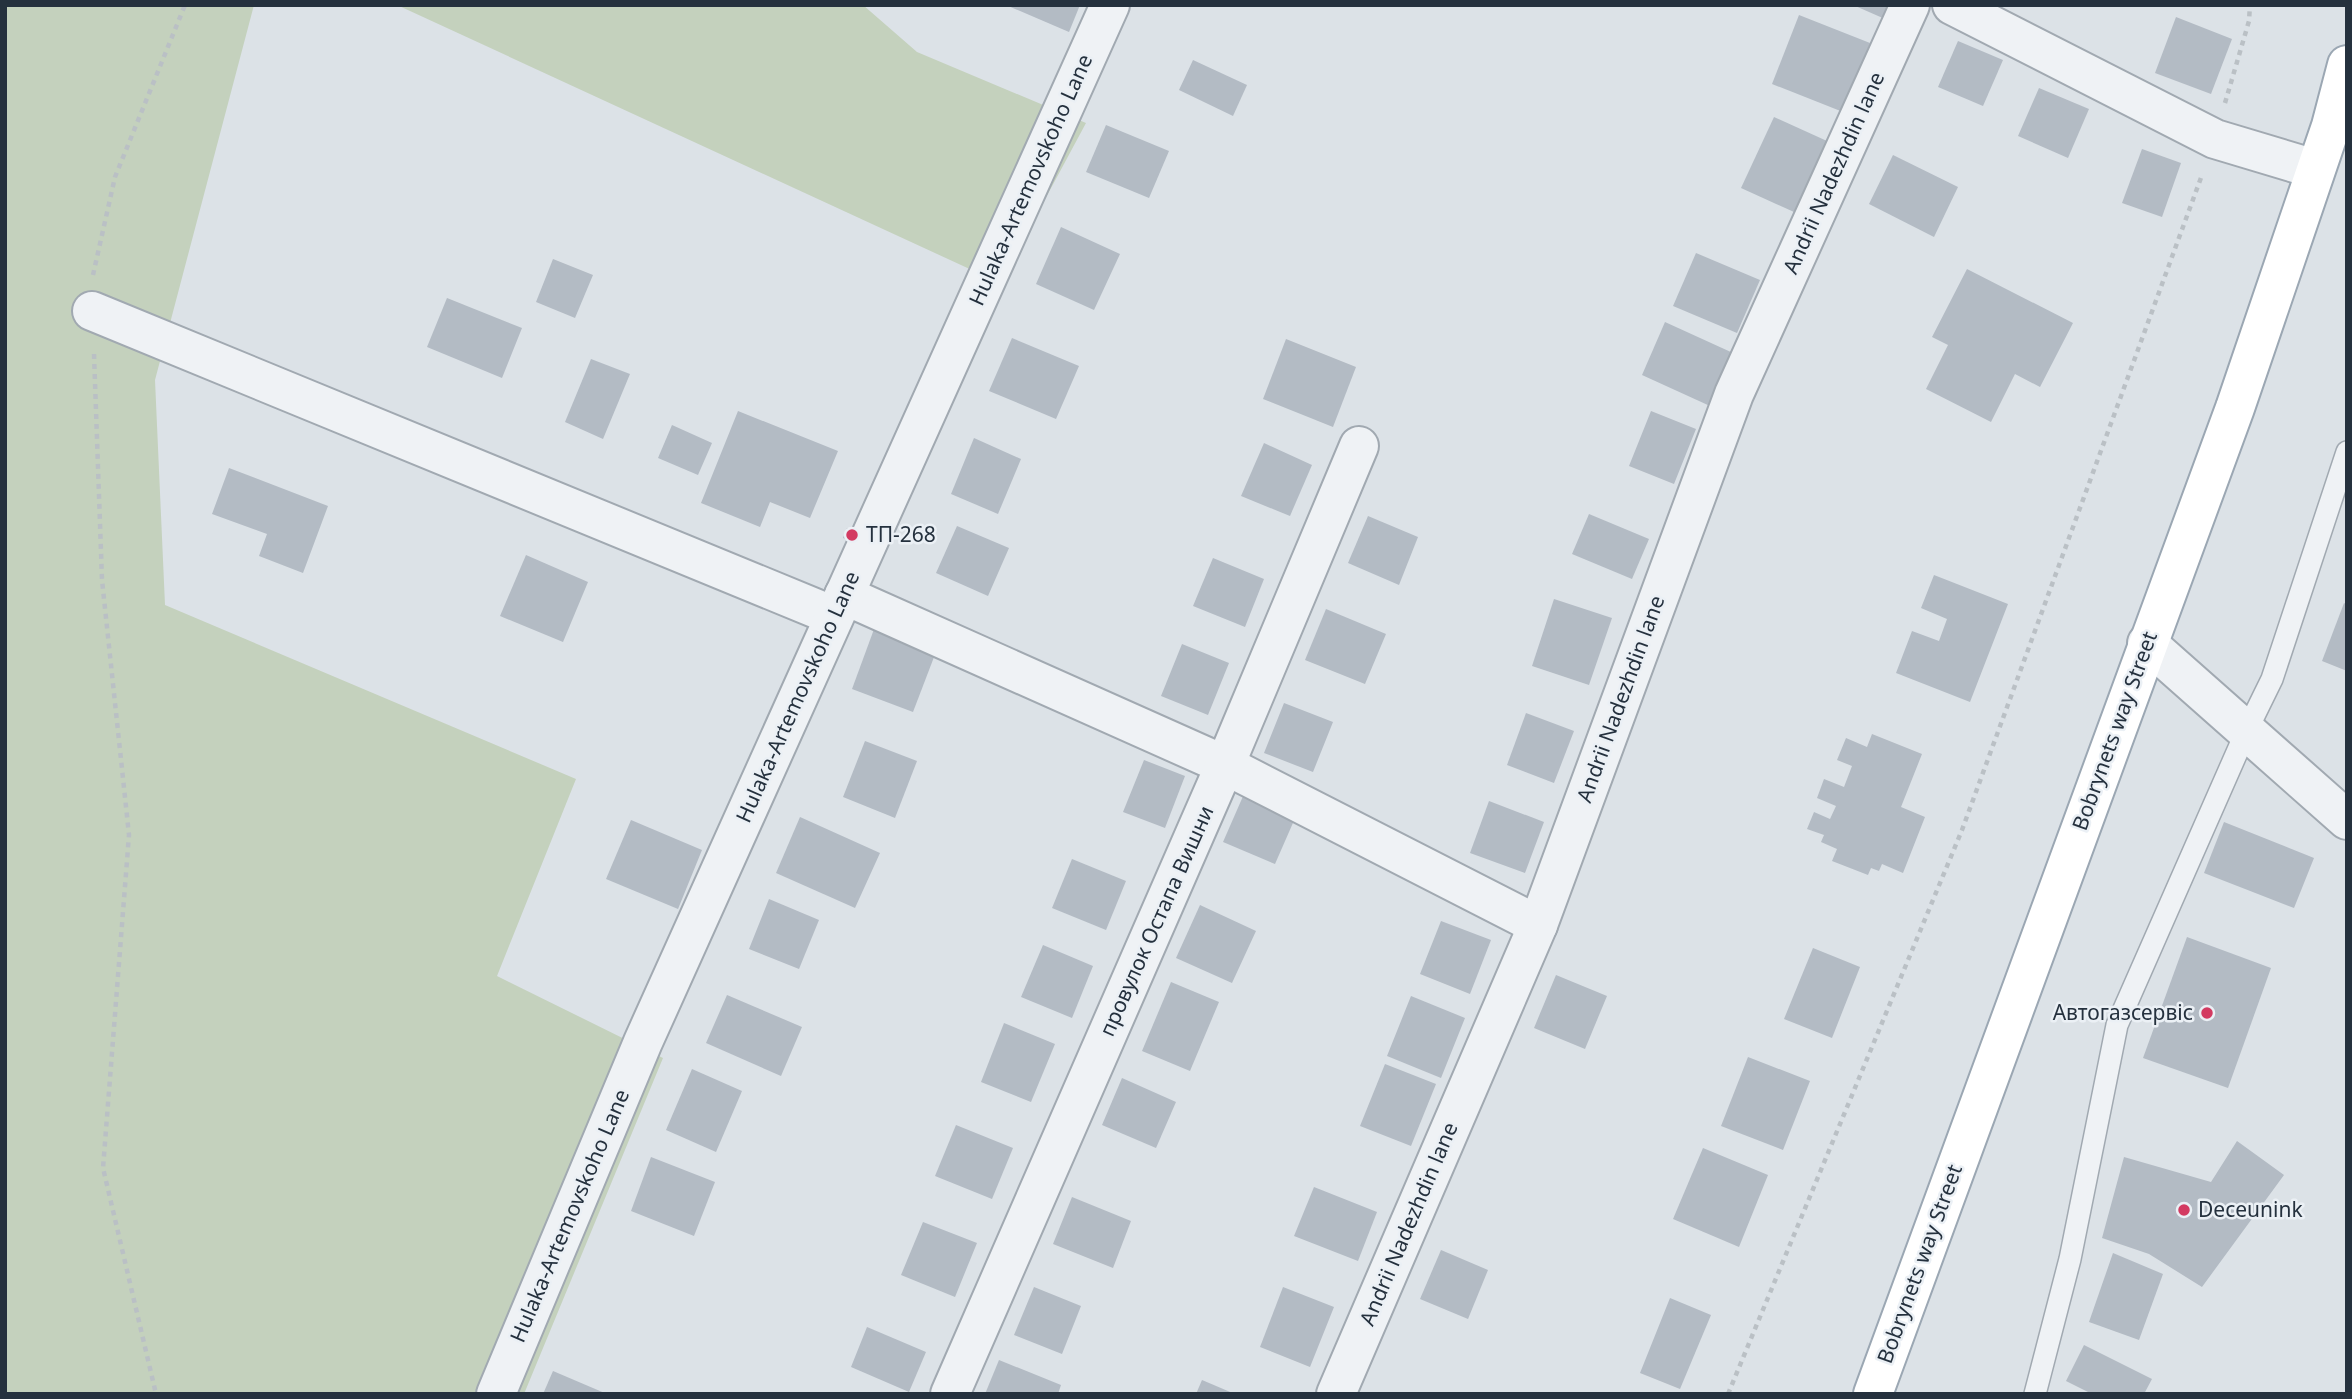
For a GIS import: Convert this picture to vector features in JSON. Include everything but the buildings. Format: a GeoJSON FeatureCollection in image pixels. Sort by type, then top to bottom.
{"type":"FeatureCollection","features":[{"type":"Feature","properties":{"kind":"main road","name":"Bobrynets way Street"},"geometry":{"type":"LineString","coordinates":[[1873,1394],[2235,408],[2315,169],[2339,129],[2347,65]]}},
{"type":"Feature","properties":{"kind":"street","name":"Hulaka-Artemovskoho Lane"},"geometry":{"type":"LineString","coordinates":[[496,1394],[643,1042],[1110,5]]}},
{"type":"Feature","properties":{"kind":"street","name":"Andrii Nadezhdin lane"},"geometry":{"type":"LineString","coordinates":[[1336,1394],[1538,925],[1734,394],[1910,5]]}},
{"type":"Feature","properties":{"kind":"street"},"geometry":{"type":"LineString","coordinates":[[1952,5],[2215,139],[2315,169]]}},
{"type":"Feature","properties":{"kind":"street"},"geometry":{"type":"LineString","coordinates":[[92,311],[839,606],[1225,765],[1538,925]]}},
{"type":"Feature","properties":{"kind":"street","name":"провулок Остапа Вишни"},"geometry":{"type":"LineString","coordinates":[[950,1394],[1225,765],[1359,446]]}},
{"type":"Feature","properties":{"kind":"street"},"geometry":{"type":"LineString","coordinates":[[2147,643],[2347,820]]}},
{"type":"Feature","properties":{"kind":"lane"},"geometry":{"type":"LineString","coordinates":[[2035,1394],[2070,1259],[2117,1025],[2272,679],[2347,452]]}},
{"type":"Feature","properties":{"kind":"path"},"geometry":{"type":"LineString","coordinates":[[156,1394],[103,1168],[129,835],[102,580],[91,285],[116,177],[185,5]]}},
{"type":"Feature","properties":{"kind":"path"},"geometry":{"type":"LineString","coordinates":[[1728,1394],[1962,830],[2215,139],[2249,21],[2250,5]]}},
{"type":"Feature","properties":{"kind":"green space"},"geometry":{"type":"Polygon","coordinates":[[[5,5],[254,5],[155,380],[165,605],[576,779],[497,976],[663,1058],[524,1394],[5,1394],[5,5]]]}},
{"type":"Feature","properties":{"kind":"green space"},"geometry":{"type":"Polygon","coordinates":[[[397,5],[863,5],[917,52],[1086,123],[1000,283],[397,5]]]}},
{"type":"Feature","properties":{"kind":"place","name":"ТП-268"},"geometry":{"type":"Point","coordinates":[852,535]}},
{"type":"Feature","properties":{"kind":"place","name":"Автогазсервіс"},"geometry":{"type":"Point","coordinates":[2207,1013]}},
{"type":"Feature","properties":{"kind":"place","name":"Deceunink"},"geometry":{"type":"Point","coordinates":[2184,1210]}}]}
